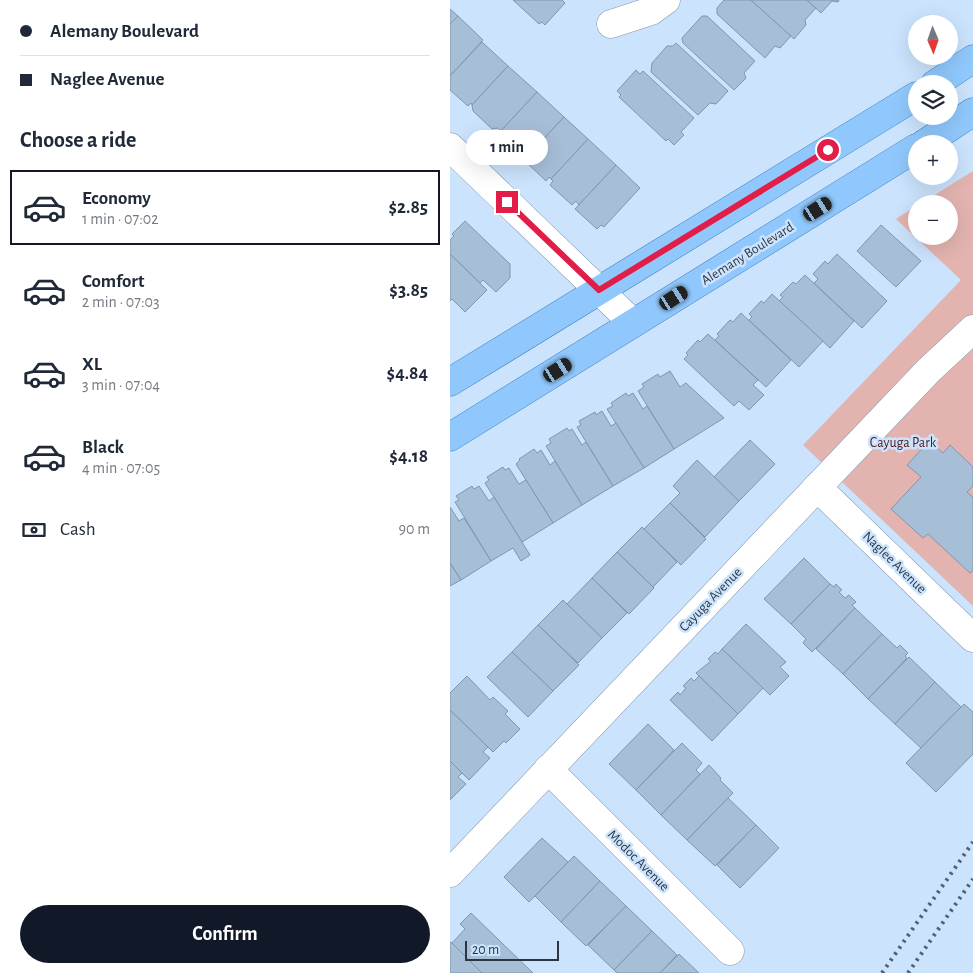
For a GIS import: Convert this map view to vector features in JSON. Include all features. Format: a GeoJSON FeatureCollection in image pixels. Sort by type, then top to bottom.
{"type":"FeatureCollection","features":[{"type":"Feature","properties":{"kind":"main road"},"geometry":{"type":"LineString","coordinates":[[949,75],[973,59]]}},
{"type":"Feature","properties":{"kind":"main road"},"geometry":{"type":"LineString","coordinates":[[450,382],[908,101]]}},
{"type":"Feature","properties":{"kind":"main road"},"geometry":{"type":"LineString","coordinates":[[938,135],[973,112]]}},
{"type":"Feature","properties":{"kind":"main road","name":"Alemany Boulevard"},"geometry":{"type":"LineString","coordinates":[[450,437],[908,153]]}},
{"type":"Feature","properties":{"kind":"street"},"geometry":{"type":"LineString","coordinates":[[611,24],[650,12],[666,0]]}},
{"type":"Feature","properties":{"kind":"street"},"geometry":{"type":"LineString","coordinates":[[450,147],[633,323]]}},
{"type":"Feature","properties":{"kind":"street","name":"Cayuga Avenue"},"geometry":{"type":"LineString","coordinates":[[450,873],[948,350],[973,329]]}},
{"type":"Feature","properties":{"kind":"street","name":"Naglee Avenue"},"geometry":{"type":"LineString","coordinates":[[817,487],[973,638]]}},
{"type":"Feature","properties":{"kind":"street","name":"Modoc Avenue"},"geometry":{"type":"LineString","coordinates":[[548,769],[730,951]]}},
{"type":"Feature","properties":{"kind":"green space","name":"Cayuga Park"},"geometry":{"type":"Polygon","coordinates":[[[973,171],[973,606],[803,445],[961,280],[924,245],[958,245],[958,195],[934,195],[951,185],[958,185],[958,180],[973,171]]]}},
{"type":"Feature","properties":{"kind":"green space","name":"Cayuga Park"},"geometry":{"type":"Polygon","coordinates":[[[908,211],[908,230],[896,219],[908,211]]]}},
{"type":"Feature","properties":{"kind":"building"},"geometry":{"type":"Polygon","coordinates":[[[513,0],[562,0],[565,3],[545,25],[542,22],[539,24],[513,0]]]}},
{"type":"Feature","properties":{"kind":"building"},"geometry":{"type":"Polygon","coordinates":[[[724,0],[751,0],[791,36],[780,48],[775,46],[765,58],[717,14],[717,8],[724,0]]]}},
{"type":"Feature","properties":{"kind":"building"},"geometry":{"type":"Polygon","coordinates":[[[751,0],[807,0],[816,8],[805,20],[806,25],[794,39],[751,0]]]}},
{"type":"Feature","properties":{"kind":"building"},"geometry":{"type":"Polygon","coordinates":[[[807,0],[839,0],[838,2],[832,1],[821,13],[807,0]]]}},
{"type":"Feature","properties":{"kind":"building"},"geometry":{"type":"Polygon","coordinates":[[[450,9],[458,16],[450,24],[450,9]]]}},
{"type":"Feature","properties":{"kind":"building"},"geometry":{"type":"Polygon","coordinates":[[[458,16],[483,40],[450,76],[450,24],[458,16]]]}},
{"type":"Feature","properties":{"kind":"building"},"geometry":{"type":"Polygon","coordinates":[[[702,16],[707,16],[755,61],[744,73],[746,78],[734,90],[683,43],[682,38],[702,16]]]}},
{"type":"Feature","properties":{"kind":"building"},"geometry":{"type":"Polygon","coordinates":[[[482,42],[508,66],[472,105],[471,103],[468,106],[450,90],[450,76],[482,42]]]}},
{"type":"Feature","properties":{"kind":"building"},"geometry":{"type":"Polygon","coordinates":[[[676,43],[728,91],[716,104],[710,103],[698,115],[651,72],[652,63],[667,46],[673,46],[676,43]]]}},
{"type":"Feature","properties":{"kind":"building"},"geometry":{"type":"Polygon","coordinates":[[[508,66],[537,92],[501,131],[498,128],[492,129],[473,111],[472,105],[508,66]]]}},
{"type":"Feature","properties":{"kind":"building"},"geometry":{"type":"Polygon","coordinates":[[[636,70],[640,74],[643,71],[694,118],[681,132],[684,135],[674,145],[668,139],[666,141],[619,97],[621,95],[617,91],[636,70]]]}},
{"type":"Feature","properties":{"kind":"building"},"geometry":{"type":"Polygon","coordinates":[[[537,92],[564,117],[527,157],[522,153],[519,156],[497,135],[537,92]]]}},
{"type":"Feature","properties":{"kind":"building"},"geometry":{"type":"Polygon","coordinates":[[[564,117],[588,139],[551,179],[549,177],[546,181],[524,160],[564,117]]]}},
{"type":"Feature","properties":{"kind":"building"},"geometry":{"type":"Polygon","coordinates":[[[588,139],[616,165],[579,205],[576,201],[572,205],[550,185],[553,181],[551,179],[588,139]]]}},
{"type":"Feature","properties":{"kind":"building"},"geometry":{"type":"Polygon","coordinates":[[[616,165],[640,188],[604,227],[601,225],[597,229],[575,209],[616,165]]]}},
{"type":"Feature","properties":{"kind":"building"},"geometry":{"type":"Polygon","coordinates":[[[465,221],[510,264],[510,278],[496,292],[483,280],[480,283],[450,254],[450,240],[454,236],[452,234],[465,221]]]}},
{"type":"Feature","properties":{"kind":"building"},"geometry":{"type":"Polygon","coordinates":[[[881,225],[921,261],[896,287],[857,251],[881,225]]]}},
{"type":"Feature","properties":{"kind":"building"},"geometry":{"type":"Polygon","coordinates":[[[450,254],[487,290],[465,312],[452,299],[450,301],[450,254]]]}},
{"type":"Feature","properties":{"kind":"building"},"geometry":{"type":"Polygon","coordinates":[[[837,254],[887,301],[862,328],[814,283],[818,279],[813,274],[825,261],[828,264],[837,254]]]}},
{"type":"Feature","properties":{"kind":"building"},"geometry":{"type":"Polygon","coordinates":[[[805,275],[854,321],[830,348],[779,301],[783,297],[780,295],[793,282],[796,284],[805,275]]]}},
{"type":"Feature","properties":{"kind":"building"},"geometry":{"type":"Polygon","coordinates":[[[772,294],[823,341],[799,367],[749,320],[752,317],[749,314],[761,301],[764,303],[772,294]]]}},
{"type":"Feature","properties":{"kind":"building"},"geometry":{"type":"Polygon","coordinates":[[[741,313],[791,360],[766,387],[715,340],[719,336],[717,334],[730,320],[733,322],[741,313]]]}},
{"type":"Feature","properties":{"kind":"building"},"geometry":{"type":"Polygon","coordinates":[[[708,334],[758,380],[753,385],[764,395],[749,410],[739,401],[734,406],[684,359],[688,355],[686,353],[698,340],[700,342],[708,334]]]}},
{"type":"Feature","properties":{"kind":"building"},"geometry":{"type":"Polygon","coordinates":[[[670,371],[680,387],[686,383],[724,418],[674,449],[638,391],[644,387],[642,384],[658,374],[660,377],[670,371]]]}},
{"type":"Feature","properties":{"kind":"building"},"geometry":{"type":"Polygon","coordinates":[[[626,393],[628,396],[633,393],[643,409],[647,406],[674,449],[644,468],[607,409],[613,406],[611,403],[626,393]]]}},
{"type":"Feature","properties":{"kind":"building"},"geometry":{"type":"Polygon","coordinates":[[[602,411],[611,426],[616,423],[644,468],[613,486],[577,427],[581,425],[579,421],[595,412],[596,415],[602,411]]]}},
{"type":"Feature","properties":{"kind":"building"},"geometry":{"type":"Polygon","coordinates":[[[567,428],[569,431],[572,429],[582,445],[586,442],[613,486],[582,505],[546,446],[551,443],[549,439],[567,428]]]}},
{"type":"Feature","properties":{"kind":"building"},"geometry":{"type":"Polygon","coordinates":[[[750,440],[775,464],[739,501],[714,477],[750,440]]]}},
{"type":"Feature","properties":{"kind":"building"},"geometry":{"type":"Polygon","coordinates":[[[929,441],[943,453],[950,445],[973,467],[973,486],[967,492],[973,497],[973,571],[970,573],[928,534],[923,538],[891,509],[921,477],[907,465],[929,441]]]}},
{"type":"Feature","properties":{"kind":"building"},"geometry":{"type":"Polygon","coordinates":[[[534,449],[537,453],[541,450],[550,465],[555,461],[582,505],[553,523],[516,464],[519,459],[534,449]]]}},
{"type":"Feature","properties":{"kind":"building"},"geometry":{"type":"Polygon","coordinates":[[[697,460],[739,501],[705,537],[670,503],[680,493],[673,486],[697,460]]]}},
{"type":"Feature","properties":{"kind":"building"},"geometry":{"type":"Polygon","coordinates":[[[503,467],[505,470],[509,468],[519,484],[526,480],[553,523],[522,542],[485,483],[489,480],[487,477],[503,467]]]}},
{"type":"Feature","properties":{"kind":"building"},"geometry":{"type":"Polygon","coordinates":[[[472,486],[474,489],[479,486],[489,501],[494,497],[530,555],[521,561],[513,548],[491,561],[455,502],[459,500],[456,496],[472,486]]]}},
{"type":"Feature","properties":{"kind":"building"},"geometry":{"type":"Polygon","coordinates":[[[670,503],[706,539],[681,565],[644,529],[670,503]]]}},
{"type":"Feature","properties":{"kind":"building"},"geometry":{"type":"Polygon","coordinates":[[[450,507],[459,521],[464,518],[491,561],[461,580],[450,563],[450,507]]]}},
{"type":"Feature","properties":{"kind":"building"},"geometry":{"type":"Polygon","coordinates":[[[642,527],[677,562],[653,587],[617,552],[642,527]]]}},
{"type":"Feature","properties":{"kind":"building"},"geometry":{"type":"Polygon","coordinates":[[[617,552],[654,588],[629,614],[592,578],[617,552]]]}},
{"type":"Feature","properties":{"kind":"building"},"geometry":{"type":"Polygon","coordinates":[[[804,558],[830,584],[791,624],[764,599],[804,558]]]}},
{"type":"Feature","properties":{"kind":"building"},"geometry":{"type":"Polygon","coordinates":[[[450,563],[461,580],[450,586],[450,563]]]}},
{"type":"Feature","properties":{"kind":"building"},"geometry":{"type":"Polygon","coordinates":[[[592,578],[627,613],[602,638],[567,604],[592,578]]]}},
{"type":"Feature","properties":{"kind":"building"},"geometry":{"type":"Polygon","coordinates":[[[830,584],[834,587],[836,584],[842,590],[839,592],[845,598],[849,595],[856,602],[852,605],[855,608],[812,652],[803,643],[806,639],[791,624],[830,584]]]}},
{"type":"Feature","properties":{"kind":"building"},"geometry":{"type":"Polygon","coordinates":[[[563,600],[602,638],[578,663],[538,625],[563,600]]]}},
{"type":"Feature","properties":{"kind":"building"},"geometry":{"type":"Polygon","coordinates":[[[855,608],[882,634],[843,674],[816,649],[855,608]]]}},
{"type":"Feature","properties":{"kind":"building"},"geometry":{"type":"Polygon","coordinates":[[[746,624],[786,662],[780,667],[789,676],[770,695],[722,649],[746,624]]]}},
{"type":"Feature","properties":{"kind":"building"},"geometry":{"type":"Polygon","coordinates":[[[538,625],[579,665],[553,691],[512,652],[538,625]]]}},
{"type":"Feature","properties":{"kind":"building"},"geometry":{"type":"Polygon","coordinates":[[[882,634],[897,648],[900,645],[908,653],[905,656],[907,658],[868,699],[843,674],[882,634]]]}},
{"type":"Feature","properties":{"kind":"building"},"geometry":{"type":"Polygon","coordinates":[[[722,649],[763,688],[738,714],[696,673],[711,661],[708,659],[715,652],[718,654],[722,649]]]}},
{"type":"Feature","properties":{"kind":"building"},"geometry":{"type":"Polygon","coordinates":[[[512,652],[553,691],[528,717],[487,677],[512,652]]]}},
{"type":"Feature","properties":{"kind":"building"},"geometry":{"type":"Polygon","coordinates":[[[909,657],[935,682],[895,724],[868,699],[909,657]]]}},
{"type":"Feature","properties":{"kind":"building"},"geometry":{"type":"Polygon","coordinates":[[[467,676],[490,700],[493,697],[508,711],[505,714],[520,729],[506,743],[504,741],[493,752],[450,710],[450,693],[467,676]]]}},
{"type":"Feature","properties":{"kind":"building"},"geometry":{"type":"Polygon","coordinates":[[[699,676],[738,714],[712,741],[670,700],[678,692],[680,695],[686,688],[683,686],[691,678],[694,681],[699,676]]]}},
{"type":"Feature","properties":{"kind":"building"},"geometry":{"type":"Polygon","coordinates":[[[935,682],[961,707],[921,748],[895,724],[935,682]]]}},
{"type":"Feature","properties":{"kind":"building"},"geometry":{"type":"Polygon","coordinates":[[[964,704],[973,712],[973,754],[936,792],[906,763],[964,704]]]}},
{"type":"Feature","properties":{"kind":"building"},"geometry":{"type":"Polygon","coordinates":[[[450,710],[488,747],[483,752],[490,758],[469,780],[450,761],[450,710]]]}},
{"type":"Feature","properties":{"kind":"building"},"geometry":{"type":"Polygon","coordinates":[[[648,724],[674,750],[636,790],[609,764],[648,724]]]}},
{"type":"Feature","properties":{"kind":"building"},"geometry":{"type":"Polygon","coordinates":[[[682,743],[702,763],[696,770],[700,774],[661,815],[636,790],[682,743]]]}},
{"type":"Feature","properties":{"kind":"building"},"geometry":{"type":"Polygon","coordinates":[[[450,761],[462,773],[458,777],[466,784],[450,800],[450,761]]]}},
{"type":"Feature","properties":{"kind":"building"},"geometry":{"type":"Polygon","coordinates":[[[709,765],[733,793],[687,840],[661,815],[709,765]]]}},
{"type":"Feature","properties":{"kind":"building"},"geometry":{"type":"Polygon","coordinates":[[[728,798],[756,825],[715,866],[687,840],[728,798]]]}},
{"type":"Feature","properties":{"kind":"building"},"geometry":{"type":"Polygon","coordinates":[[[756,825],[779,848],[740,888],[717,865],[756,825]]]}},
{"type":"Feature","properties":{"kind":"building"},"geometry":{"type":"Polygon","coordinates":[[[542,838],[568,862],[529,902],[504,877],[542,838]]]}},
{"type":"Feature","properties":{"kind":"building"},"geometry":{"type":"Polygon","coordinates":[[[574,856],[600,881],[561,922],[535,896],[574,856]]]}},
{"type":"Feature","properties":{"kind":"building"},"geometry":{"type":"Polygon","coordinates":[[[600,881],[626,906],[586,946],[561,922],[600,881]]]}},
{"type":"Feature","properties":{"kind":"building"},"geometry":{"type":"Polygon","coordinates":[[[626,906],[652,931],[614,970],[588,945],[626,906]]]}},
{"type":"Feature","properties":{"kind":"building"},"geometry":{"type":"Polygon","coordinates":[[[471,913],[533,973],[482,973],[452,943],[465,929],[460,924],[471,913]]]}},
{"type":"Feature","properties":{"kind":"building"},"geometry":{"type":"Polygon","coordinates":[[[652,931],[677,955],[660,973],[617,973],[614,970],[652,931]]]}},
{"type":"Feature","properties":{"kind":"building"},"geometry":{"type":"Polygon","coordinates":[[[450,942],[452,943],[482,973],[450,973],[450,942]]]}},
{"type":"Feature","properties":{"kind":"building"},"geometry":{"type":"Polygon","coordinates":[[[679,954],[699,973],[660,973],[679,954]]]}},
{"type":"Feature","properties":{"kind":"railway"},"geometry":{"type":"LineString","coordinates":[[882,973],[973,842]]}},
{"type":"Feature","properties":{"kind":"railway"},"geometry":{"type":"LineString","coordinates":[[908,973],[973,879]]}},
{"type":"Feature","properties":{"kind":"route"},"geometry":{"type":"LineString","coordinates":[[507,202],[599,290],[828,150]]}}]}
